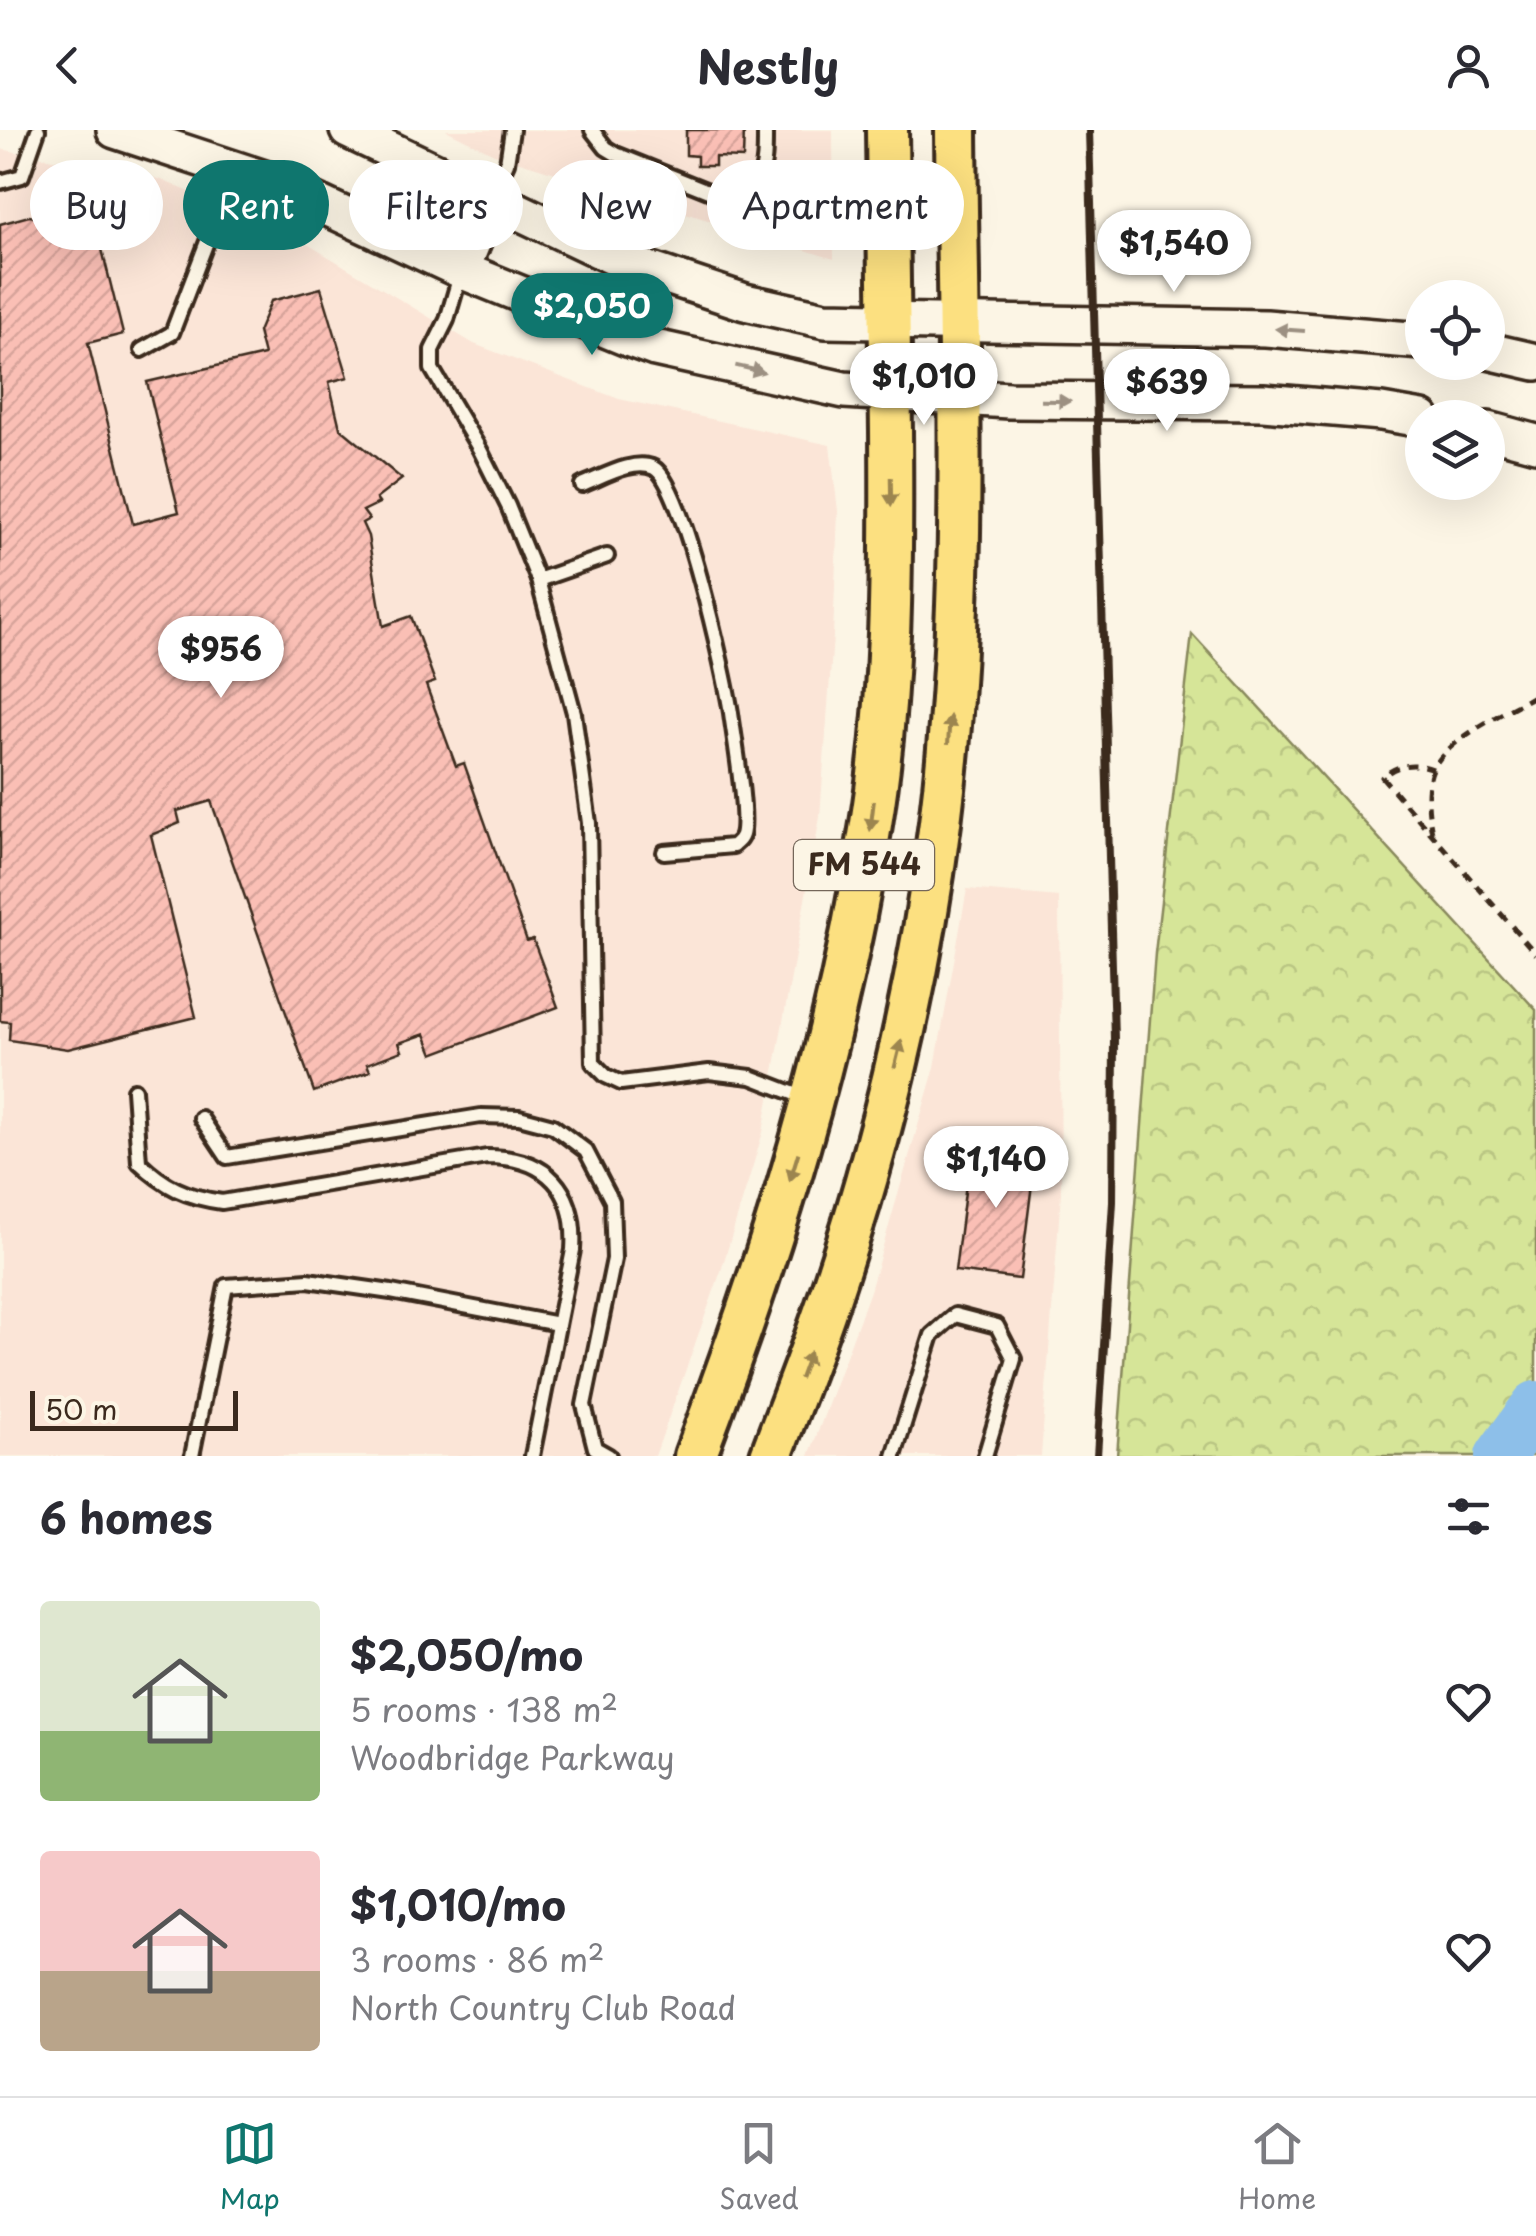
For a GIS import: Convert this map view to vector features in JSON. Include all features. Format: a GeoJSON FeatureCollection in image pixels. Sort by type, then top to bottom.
{"type":"FeatureCollection","features":[{"type":"Feature","properties":{"kind":"main road"},"geometry":{"type":"LineString","coordinates":[[114,130],[207,160]]}},
{"type":"Feature","properties":{"kind":"main road"},"geometry":{"type":"LineString","coordinates":[[348,130],[410,160]]}},
{"type":"Feature","properties":{"kind":"main road","name":"FM 544"},"geometry":{"type":"LineString","coordinates":[[695,1456],[746,1321],[814,1102],[833,1029],[872,822],[887,671],[892,528],[886,130]]}},
{"type":"Feature","properties":{"kind":"main road","name":"FM 544"},"geometry":{"type":"LineString","coordinates":[[771,1456],[830,1295],[869,1170],[901,1044],[923,933],[947,766],[959,600],[956,130]]}},
{"type":"Feature","properties":{"kind":"main road"},"geometry":{"type":"LineString","coordinates":[[329,208],[461,270],[654,348],[844,390],[1009,400],[1263,402],[1405,416]]}},
{"type":"Feature","properties":{"kind":"main road"},"geometry":{"type":"LineString","coordinates":[[523,214],[625,262],[702,290],[824,320],[1266,328],[1405,340]]}},
{"type":"Feature","properties":{"kind":"main road"},"geometry":{"type":"LineString","coordinates":[[461,270],[469,250]]}},
{"type":"Feature","properties":{"kind":"main road"},"geometry":{"type":"LineString","coordinates":[[1505,355],[1536,362]]}},
{"type":"Feature","properties":{"kind":"main road"},"geometry":{"type":"LineString","coordinates":[[1505,435],[1536,444]]}},
{"type":"Feature","properties":{"kind":"lane"},"geometry":{"type":"LineString","coordinates":[[0,182],[22,176],[38,130]]}},
{"type":"Feature","properties":{"kind":"lane"},"geometry":{"type":"LineString","coordinates":[[507,160],[512,130]]}},
{"type":"Feature","properties":{"kind":"lane"},"geometry":{"type":"LineString","coordinates":[[592,130],[616,154],[723,197],[741,194],[757,183],[765,169],[765,130]]}},
{"type":"Feature","properties":{"kind":"lane"},"geometry":{"type":"LineString","coordinates":[[142,350],[172,333],[204,250]]}},
{"type":"Feature","properties":{"kind":"lane"},"geometry":{"type":"LineString","coordinates":[[461,270],[448,320],[432,350],[432,369],[480,450],[538,580],[574,714],[589,823],[593,1063],[620,1083],[709,1072],[751,1077],[814,1102]]}},
{"type":"Feature","properties":{"kind":"lane"},"geometry":{"type":"LineString","coordinates":[[582,485],[640,465],[660,472],[687,538],[713,623],[738,755],[743,831],[733,846],[664,852]]}},
{"type":"Feature","properties":{"kind":"lane"},"geometry":{"type":"LineString","coordinates":[[538,580],[607,556]]}},
{"type":"Feature","properties":{"kind":"lane"},"geometry":{"type":"LineString","coordinates":[[134,1090],[139,1162],[162,1184],[190,1198],[222,1202],[486,1156],[511,1157],[535,1165],[554,1180],[568,1201],[574,1225],[532,1456]]}},
{"type":"Feature","properties":{"kind":"lane"},"geometry":{"type":"LineString","coordinates":[[201,1118],[226,1157],[481,1116],[519,1116],[553,1126],[586,1151],[612,1201],[614,1259],[584,1405],[595,1448],[609,1456]]}},
{"type":"Feature","properties":{"kind":"lane"},"geometry":{"type":"LineString","coordinates":[[192,1456],[226,1286],[308,1280],[558,1324]]}},
{"type":"Feature","properties":{"kind":"lane"},"geometry":{"type":"LineString","coordinates":[[894,1456],[932,1336],[954,1315],[997,1326],[1014,1359],[985,1456]]}},
{"type":"Feature","properties":{"kind":"path"},"geometry":{"type":"LineString","coordinates":[[1433,837],[1429,811],[1433,769],[1464,739],[1536,695]]}},
{"type":"Feature","properties":{"kind":"path"},"geometry":{"type":"LineString","coordinates":[[1433,769],[1416,764],[1397,766],[1382,777],[1536,954]]}},
{"type":"Feature","properties":{"kind":"shaded area"},"geometry":{"type":"Polygon","coordinates":[[[446,130],[833,130],[833,160],[707,160],[707,220],[687,214],[687,160],[543,160],[543,169],[494,154],[446,130]]]}},
{"type":"Feature","properties":{"kind":"shaded area"},"geometry":{"type":"Polygon","coordinates":[[[0,149],[58,160],[30,160],[30,250],[163,250],[163,181],[183,189],[183,250],[317,250],[474,344],[619,399],[830,445],[838,511],[820,817],[763,1132],[721,1271],[655,1456],[0,1456],[0,149]]]}},
{"type":"Feature","properties":{"kind":"shaded area"},"geometry":{"type":"Polygon","coordinates":[[[805,250],[834,250],[834,259],[805,250]]]}},
{"type":"Feature","properties":{"kind":"shaded area"},"geometry":{"type":"Polygon","coordinates":[[[967,889],[1059,897],[1061,1193],[1041,1456],[809,1456],[870,1291],[935,1067],[967,889]]]}},
{"type":"Feature","properties":{"kind":"green space"},"geometry":{"type":"Polygon","coordinates":[[[1192,634],[1536,1010],[1536,1456],[1117,1456],[1155,953],[1192,634]]]}},
{"type":"Feature","properties":{"kind":"building"},"geometry":{"type":"Polygon","coordinates":[[[686,130],[744,130],[743,158],[715,157],[707,160],[707,166],[697,166],[697,156],[686,155],[686,130]]]}},
{"type":"Feature","properties":{"kind":"building"},"geometry":{"type":"Polygon","coordinates":[[[30,216],[30,250],[102,250],[123,334],[88,343],[133,524],[179,512],[147,382],[264,355],[258,332],[271,301],[321,288],[348,377],[329,382],[340,428],[402,479],[376,499],[379,503],[363,511],[369,519],[362,523],[368,536],[383,626],[411,616],[435,682],[426,685],[456,766],[464,763],[527,941],[533,939],[558,1007],[433,1054],[425,1034],[399,1043],[402,1051],[367,1064],[370,1071],[314,1092],[211,801],[177,811],[180,823],[151,835],[196,1017],[68,1049],[9,1040],[10,1022],[0,1021],[0,224],[30,216]]]}},
{"type":"Feature","properties":{"kind":"building"},"geometry":{"type":"Polygon","coordinates":[[[971,1144],[1036,1152],[1020,1279],[955,1271],[971,1144]]]}},
{"type":"Feature","properties":{"kind":"waterway"},"geometry":{"type":"LineString","coordinates":[[1500,1456],[1536,1406]]}},
{"type":"Feature","properties":{"kind":"railway"},"geometry":{"type":"LineString","coordinates":[[1089,130],[1114,1039],[1113,1202],[1097,1456]]}}]}
